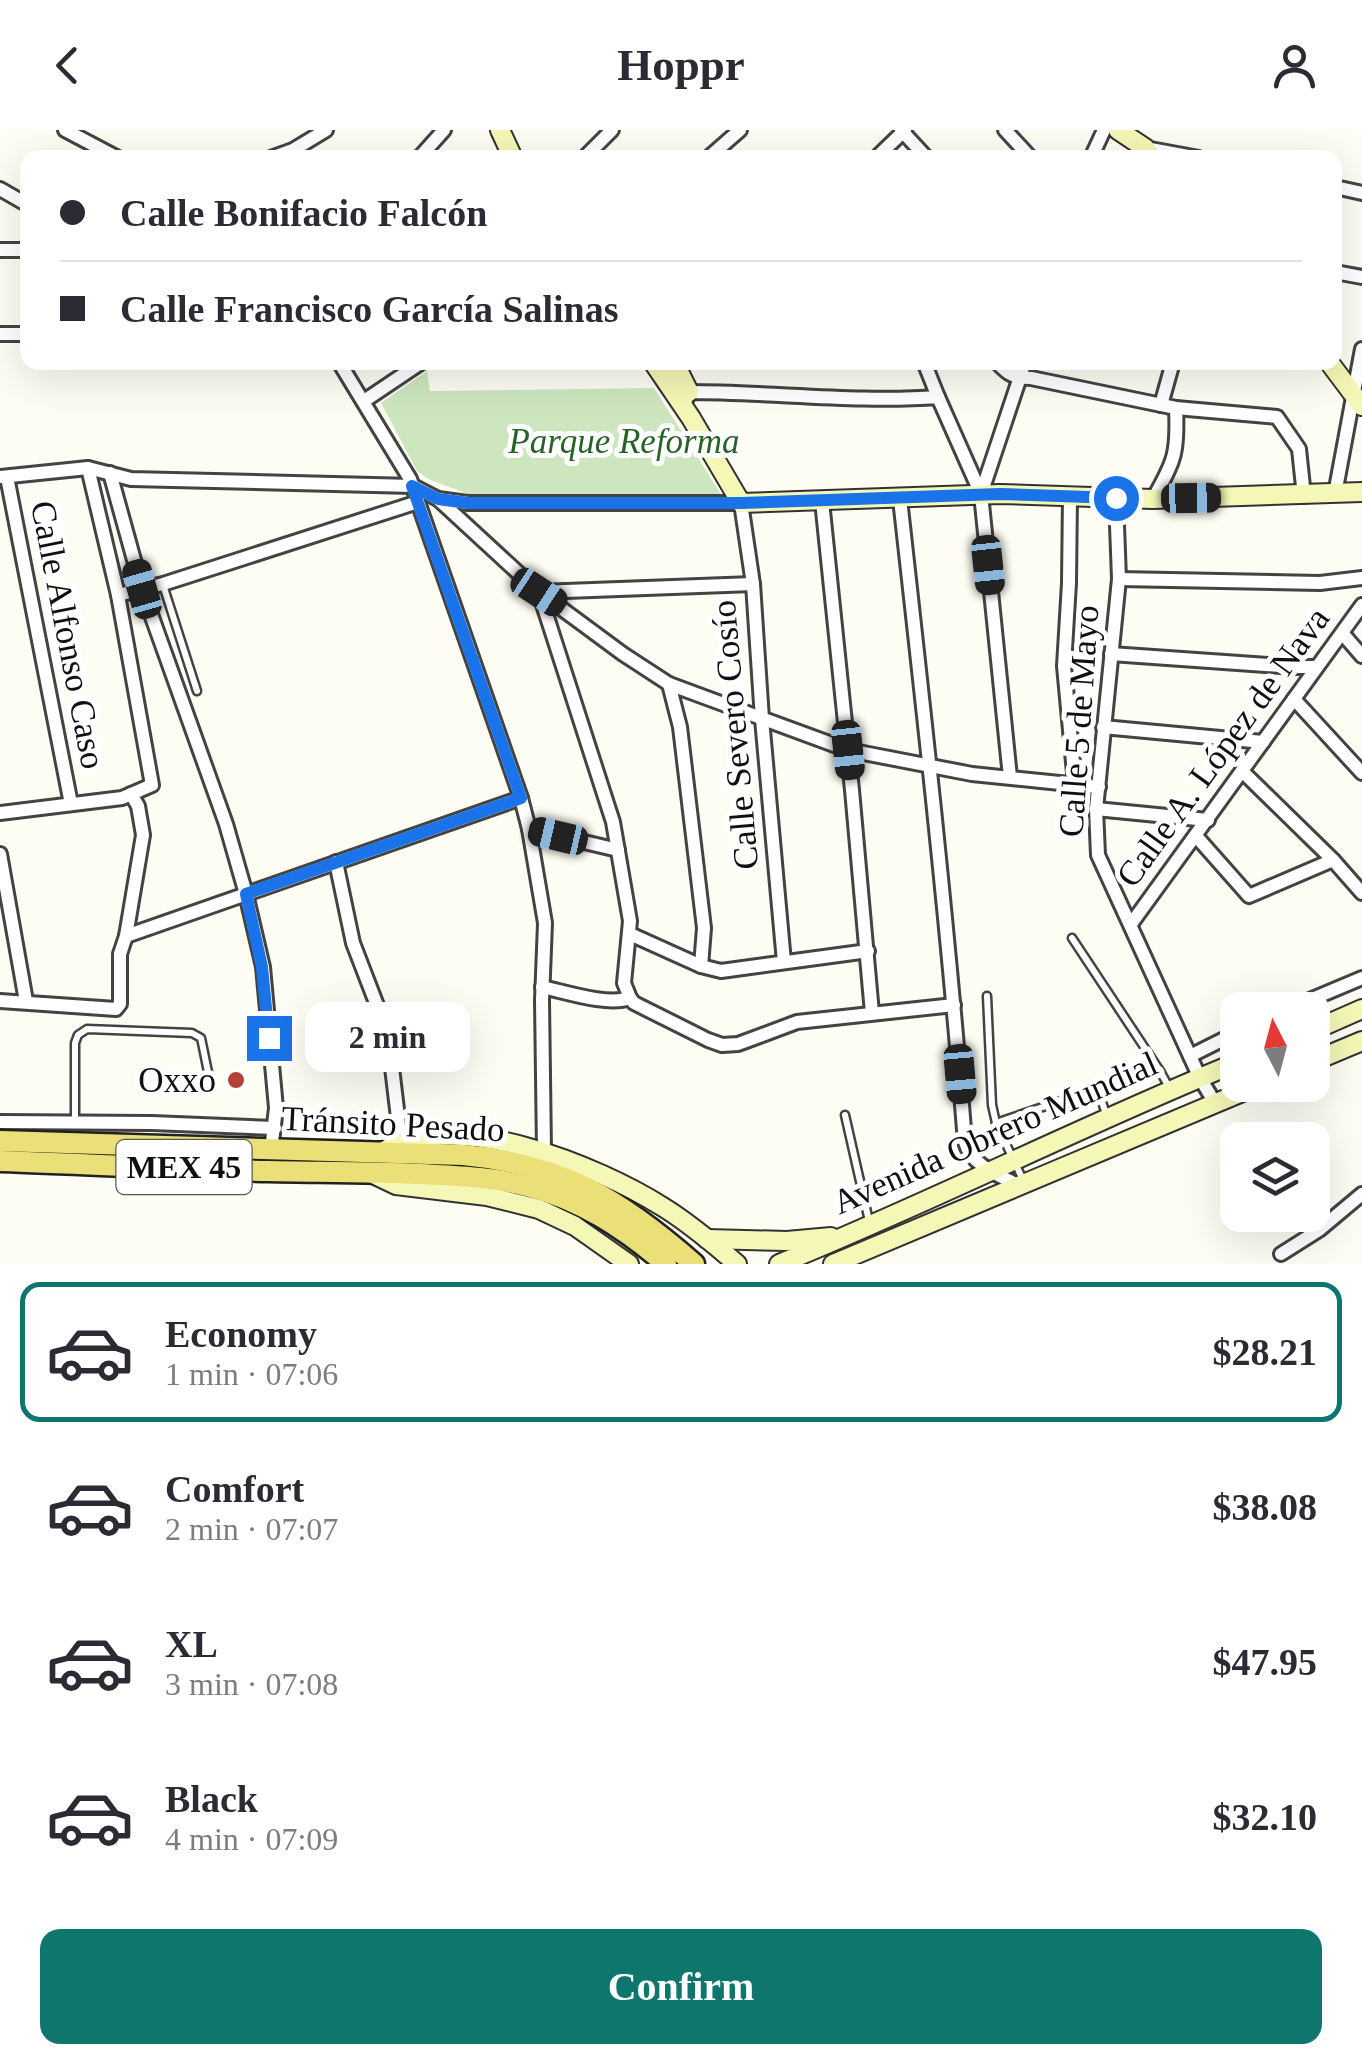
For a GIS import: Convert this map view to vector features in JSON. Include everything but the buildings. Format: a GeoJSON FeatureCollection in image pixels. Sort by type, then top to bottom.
{"type":"FeatureCollection","features":[{"type":"Feature","properties":{"kind":"main road","name":"Tránsito Pesado"},"geometry":{"type":"LineString","coordinates":[[0,1142],[271,1150],[478,1176],[499,1169],[544,1169],[619,1204],[694,1264]]}},
{"type":"Feature","properties":{"kind":"main road","name":"Tránsito Pesado"},"geometry":{"type":"LineString","coordinates":[[0,1160],[266,1170],[373,1162]]}},
{"type":"Feature","properties":{"kind":"main road","name":"MEX 45"},"geometry":{"type":"LineString","coordinates":[[499,1169],[582,1206],[666,1264]]}},
{"type":"Feature","properties":{"kind":"street"},"geometry":{"type":"LineString","coordinates":[[65,130],[103,150]]}},
{"type":"Feature","properties":{"kind":"street"},"geometry":{"type":"LineString","coordinates":[[293,150],[326,130]]}},
{"type":"Feature","properties":{"kind":"street"},"geometry":{"type":"LineString","coordinates":[[426,150],[444,130]]}},
{"type":"Feature","properties":{"kind":"street"},"geometry":{"type":"LineString","coordinates":[[592,150],[612,130]]}},
{"type":"Feature","properties":{"kind":"street"},"geometry":{"type":"LineString","coordinates":[[717,150],[740,130]]}},
{"type":"Feature","properties":{"kind":"street"},"geometry":{"type":"LineString","coordinates":[[1005,130],[1024,150]]}},
{"type":"Feature","properties":{"kind":"street"},"geometry":{"type":"LineString","coordinates":[[1118,130],[1145,150]]}},
{"type":"Feature","properties":{"kind":"street"},"geometry":{"type":"LineString","coordinates":[[884,150],[903,131],[920,150]]}},
{"type":"Feature","properties":{"kind":"street"},"geometry":{"type":"LineString","coordinates":[[1335,494],[1358,401],[1362,349]]}},
{"type":"Feature","properties":{"kind":"street"},"geometry":{"type":"LineString","coordinates":[[344,370],[409,477],[529,829],[545,923],[544,1151]]}},
{"type":"Feature","properties":{"kind":"street"},"geometry":{"type":"LineString","coordinates":[[364,400],[410,370]]}},
{"type":"Feature","properties":{"kind":"street"},"geometry":{"type":"LineString","coordinates":[[659,370],[686,399]]}},
{"type":"Feature","properties":{"kind":"street"},"geometry":{"type":"LineString","coordinates":[[677,370],[686,399],[741,503]]}},
{"type":"Feature","properties":{"kind":"street"},"geometry":{"type":"LineString","coordinates":[[927,370],[981,494],[1010,777]]}},
{"type":"Feature","properties":{"kind":"street"},"geometry":{"type":"LineString","coordinates":[[1004,370],[1019,378],[1176,408],[1277,417],[1299,450],[1304,496]]}},
{"type":"Feature","properties":{"kind":"street"},"geometry":{"type":"LineString","coordinates":[[981,494],[1022,370]]}},
{"type":"Feature","properties":{"kind":"street"},"geometry":{"type":"LineString","coordinates":[[1161,405],[1171,370]]}},
{"type":"Feature","properties":{"kind":"street"},"geometry":{"type":"LineString","coordinates":[[1335,370],[1358,401]]}},
{"type":"Feature","properties":{"kind":"street"},"geometry":{"type":"LineString","coordinates":[[686,399],[754,392],[904,400],[938,398]]}},
{"type":"Feature","properties":{"kind":"street"},"geometry":{"type":"LineString","coordinates":[[1153,499],[1174,464],[1176,408]]}},
{"type":"Feature","properties":{"kind":"street"},"geometry":{"type":"LineString","coordinates":[[0,813],[122,798],[152,785],[118,595],[88,468]]}},
{"type":"Feature","properties":{"kind":"street"},"geometry":{"type":"LineString","coordinates":[[3,477],[88,468],[148,480],[409,477],[539,592],[670,684],[848,750],[972,774],[1099,787]]}},
{"type":"Feature","properties":{"kind":"street"},"geometry":{"type":"LineString","coordinates":[[110,474],[142,589],[226,824],[246,894],[262,967],[276,1108],[271,1150]]}},
{"type":"Feature","properties":{"kind":"street","name":"Calle Alfonso Caso"},"geometry":{"type":"LineString","coordinates":[[3,477],[71,804]]}},
{"type":"Feature","properties":{"kind":"street"},"geometry":{"type":"LineString","coordinates":[[438,499],[468,503],[741,503],[981,494],[1153,499],[1362,492]]}},
{"type":"Feature","properties":{"kind":"street"},"geometry":{"type":"LineString","coordinates":[[1070,496],[1064,666],[1075,784]]}},
{"type":"Feature","properties":{"kind":"street","name":"Calle 5 de Mayo"},"geometry":{"type":"LineString","coordinates":[[1116,498],[1120,579],[1096,808],[1098,855],[1215,1104]]}},
{"type":"Feature","properties":{"kind":"street"},"geometry":{"type":"LineString","coordinates":[[900,499],[965,1142],[970,1155],[990,1170],[1021,1184]]}},
{"type":"Feature","properties":{"kind":"street"},"geometry":{"type":"LineString","coordinates":[[822,501],[872,1013]]}},
{"type":"Feature","properties":{"kind":"street"},"geometry":{"type":"LineString","coordinates":[[118,595],[418,502]]}},
{"type":"Feature","properties":{"kind":"street","name":"Calle Severo Cosío"},"geometry":{"type":"LineString","coordinates":[[741,503],[753,584],[784,962]]}},
{"type":"Feature","properties":{"kind":"street"},"geometry":{"type":"LineString","coordinates":[[1120,579],[1320,583],[1362,578]]}},
{"type":"Feature","properties":{"kind":"street"},"geometry":{"type":"LineString","coordinates":[[539,592],[753,584]]}},
{"type":"Feature","properties":{"kind":"street"},"geometry":{"type":"LineString","coordinates":[[539,592],[612,822],[630,934],[624,983],[630,998]]}},
{"type":"Feature","properties":{"kind":"street","name":"Calle A. López de Nava"},"geometry":{"type":"LineString","coordinates":[[1131,924],[1362,604]]}},
{"type":"Feature","properties":{"kind":"street"},"geometry":{"type":"LineString","coordinates":[[1343,634],[1362,656]]}},
{"type":"Feature","properties":{"kind":"street"},"geometry":{"type":"LineString","coordinates":[[1111,654],[1316,666]]}},
{"type":"Feature","properties":{"kind":"street"},"geometry":{"type":"LineString","coordinates":[[670,684],[680,728],[704,928],[701,966]]}},
{"type":"Feature","properties":{"kind":"street"},"geometry":{"type":"LineString","coordinates":[[1294,699],[1362,773]]}},
{"type":"Feature","properties":{"kind":"street"},"geometry":{"type":"LineString","coordinates":[[1103,727],[1264,742]]}},
{"type":"Feature","properties":{"kind":"street"},"geometry":{"type":"LineString","coordinates":[[1242,770],[1362,893]]}},
{"type":"Feature","properties":{"kind":"street"},"geometry":{"type":"LineString","coordinates":[[0,1001],[116,1008],[121,996],[120,954],[143,835],[138,806],[130,794]]}},
{"type":"Feature","properties":{"kind":"street"},"geometry":{"type":"LineString","coordinates":[[126,936],[521,798]]}},
{"type":"Feature","properties":{"kind":"street"},"geometry":{"type":"LineString","coordinates":[[1096,808],[1208,820]]}},
{"type":"Feature","properties":{"kind":"street"},"geometry":{"type":"LineString","coordinates":[[529,829],[618,850]]}},
{"type":"Feature","properties":{"kind":"street"},"geometry":{"type":"LineString","coordinates":[[1196,836],[1249,896],[1332,860]]}},
{"type":"Feature","properties":{"kind":"street"},"geometry":{"type":"LineString","coordinates":[[0,854],[26,1001]]}},
{"type":"Feature","properties":{"kind":"street"},"geometry":{"type":"LineString","coordinates":[[336,862],[353,943],[388,1034],[399,1135]]}},
{"type":"Feature","properties":{"kind":"street"},"geometry":{"type":"LineString","coordinates":[[630,934],[721,971],[868,951]]}},
{"type":"Feature","properties":{"kind":"street"},"geometry":{"type":"LineString","coordinates":[[1329,992],[1362,978]]}},
{"type":"Feature","properties":{"kind":"street"},"geometry":{"type":"LineString","coordinates":[[542,987],[611,1001],[630,998],[722,1045],[738,1044],[791,1023],[954,1006]]}},
{"type":"Feature","properties":{"kind":"street"},"geometry":{"type":"LineString","coordinates":[[1330,1023],[1362,1010]]}},
{"type":"Feature","properties":{"kind":"street"},"geometry":{"type":"LineString","coordinates":[[1190,1056],[1220,1041]]}},
{"type":"Feature","properties":{"kind":"street"},"geometry":{"type":"LineString","coordinates":[[1330,1055],[1362,1042]]}},
{"type":"Feature","properties":{"kind":"street","name":"Avenida Obrero Mundial"},"geometry":{"type":"LineString","coordinates":[[779,1264],[1220,1070]]}},
{"type":"Feature","properties":{"kind":"street","name":"Avenida Obrero Mundial"},"geometry":{"type":"LineString","coordinates":[[838,1263],[1220,1102]]}},
{"type":"Feature","properties":{"kind":"street"},"geometry":{"type":"LineString","coordinates":[[0,1122],[275,1128]]}},
{"type":"Feature","properties":{"kind":"street"},"geometry":{"type":"LineString","coordinates":[[629,1264],[574,1226],[539,1210],[487,1196],[396,1185],[373,1162],[399,1135],[478,1136],[544,1151],[610,1178],[664,1207],[737,1264]]}},
{"type":"Feature","properties":{"kind":"street"},"geometry":{"type":"LineString","coordinates":[[1281,1254],[1362,1194]]}},
{"type":"Feature","properties":{"kind":"street"},"geometry":{"type":"LineString","coordinates":[[702,1236],[788,1241],[851,1234]]}},
{"type":"Feature","properties":{"kind":"street"},"geometry":{"type":"LineString","coordinates":[[702,1236],[704,1264]]}},
{"type":"Feature","properties":{"kind":"lane"},"geometry":{"type":"LineString","coordinates":[[163,584],[196,691]]}},
{"type":"Feature","properties":{"kind":"lane"},"geometry":{"type":"LineString","coordinates":[[1072,938],[1170,1090]]}},
{"type":"Feature","properties":{"kind":"lane"},"geometry":{"type":"LineString","coordinates":[[987,996],[992,1105],[1021,1184]]}},
{"type":"Feature","properties":{"kind":"lane"},"geometry":{"type":"LineString","coordinates":[[75,1122],[75,1043],[78,1034],[87,1029],[192,1034],[201,1038],[205,1046],[208,1072]]}},
{"type":"Feature","properties":{"kind":"lane"},"geometry":{"type":"LineString","coordinates":[[1106,1117],[1100,1096],[1160,1071]]}},
{"type":"Feature","properties":{"kind":"lane"},"geometry":{"type":"LineString","coordinates":[[996,1123],[1075,1096]]}},
{"type":"Feature","properties":{"kind":"lane"},"geometry":{"type":"LineString","coordinates":[[845,1115],[870,1225]]}},
{"type":"Feature","properties":{"kind":"green space","name":"Parque Reforma"},"geometry":{"type":"Polygon","coordinates":[[[427,371],[430,391],[654,388],[722,496],[468,494],[428,479],[417,471],[381,403],[427,371]]]}},
{"type":"Feature","properties":{"kind":"place","name":"Oxxo"},"geometry":{"type":"Point","coordinates":[236,1080]}},
{"type":"Feature","properties":{"kind":"route"},"geometry":{"type":"LineString","coordinates":[[269,1038],[262,967],[246,894],[521,798],[412,486],[438,499],[468,503],[741,503],[1000,494],[1116,498]]}}]}
